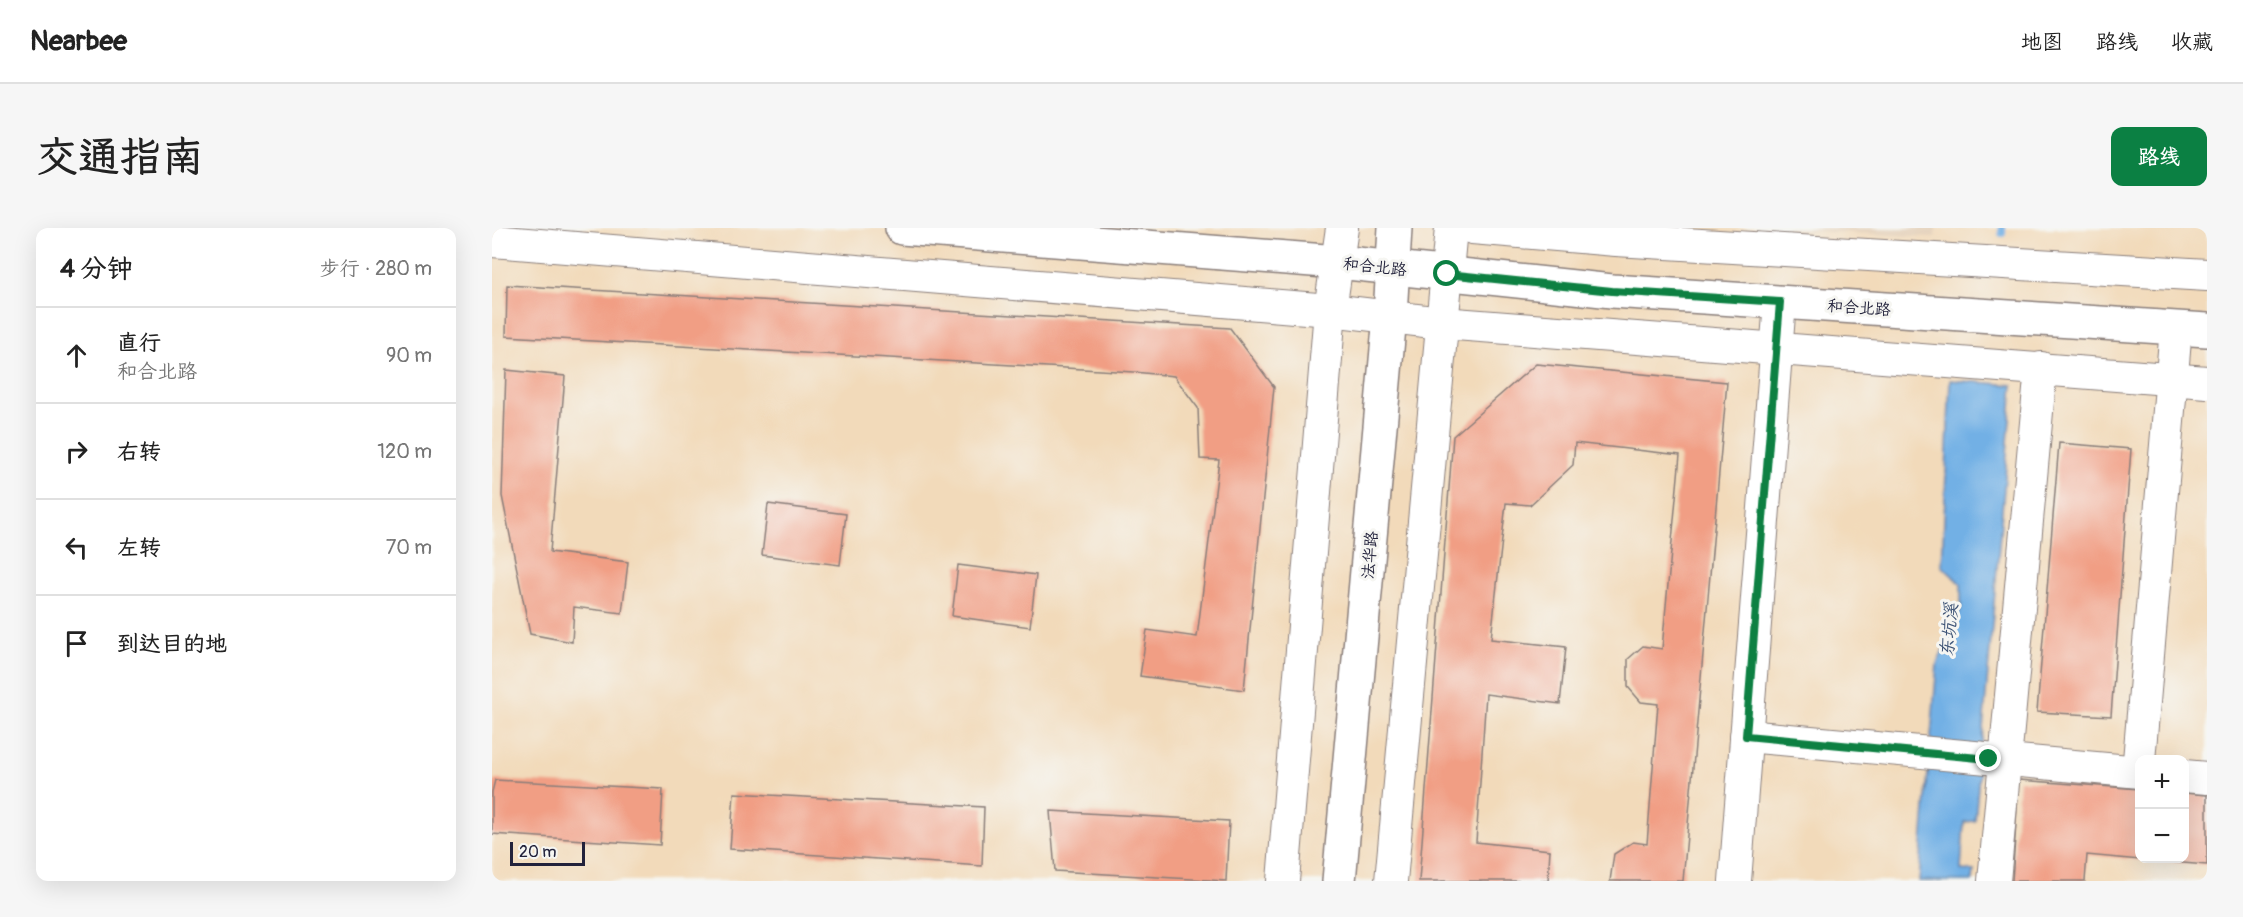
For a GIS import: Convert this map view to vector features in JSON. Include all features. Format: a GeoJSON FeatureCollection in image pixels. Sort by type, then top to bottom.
{"type":"FeatureCollection","features":[{"type":"Feature","properties":{"kind":"main road","name":"和合北路"},"geometry":{"type":"LineString","coordinates":[[902,228],[1338,262],[1612,291],[2191,329]]}},
{"type":"Feature","properties":{"kind":"main road","name":"法华路"},"geometry":{"type":"LineString","coordinates":[[1339,881],[1390,316],[1395,228]]}},
{"type":"Feature","properties":{"kind":"street"},"geometry":{"type":"LineString","coordinates":[[1283,881],[1330,310],[1342,228]]}},
{"type":"Feature","properties":{"kind":"street"},"geometry":{"type":"LineString","coordinates":[[1391,881],[1451,228]]}},
{"type":"Feature","properties":{"kind":"street"},"geometry":{"type":"LineString","coordinates":[[1472,228],[1616,240],[2207,275]]}},
{"type":"Feature","properties":{"kind":"street"},"geometry":{"type":"LineString","coordinates":[[492,241],[1330,310],[1442,323],[2207,382]]}},
{"type":"Feature","properties":{"kind":"street"},"geometry":{"type":"LineString","coordinates":[[1735,881],[1780,302]]}},
{"type":"Feature","properties":{"kind":"street"},"geometry":{"type":"LineString","coordinates":[[2139,755],[2170,379],[2191,329]]}},
{"type":"Feature","properties":{"kind":"street"},"geometry":{"type":"LineString","coordinates":[[1994,881],[1997,759],[2041,368]]}},
{"type":"Feature","properties":{"kind":"street"},"geometry":{"type":"LineString","coordinates":[[1746,736],[2135,772]]}},
{"type":"Feature","properties":{"kind":"street"},"geometry":{"type":"LineString","coordinates":[[2189,776],[2207,778]]}},
{"type":"Feature","properties":{"kind":"shaded area"},"geometry":{"type":"Polygon","coordinates":[[[1749,228],[1936,228],[1935,237],[1749,228]]]}},
{"type":"Feature","properties":{"kind":"water"},"geometry":{"type":"Polygon","coordinates":[[[1950,380],[2013,385],[1975,821],[1964,822],[1961,870],[1974,871],[1973,881],[1919,881],[1937,664],[1961,608],[1961,584],[1942,566],[1950,380]]]}},
{"type":"Feature","properties":{"kind":"building"},"geometry":{"type":"Polygon","coordinates":[[[507,285],[1230,328],[1274,387],[1244,690],[1140,676],[1147,630],[1197,637],[1219,460],[1200,459],[1198,408],[1174,376],[506,336],[507,285]]]}},
{"type":"Feature","properties":{"kind":"building"},"geometry":{"type":"Polygon","coordinates":[[[1536,364],[1727,382],[1683,881],[1610,881],[1614,854],[1633,842],[1647,844],[1658,704],[1641,702],[1628,687],[1628,659],[1643,646],[1662,649],[1680,455],[1575,443],[1573,465],[1530,505],[1506,503],[1491,639],[1566,647],[1560,704],[1486,694],[1476,842],[1550,850],[1548,881],[1419,881],[1453,436],[1536,364]]]}},
{"type":"Feature","properties":{"kind":"building"},"geometry":{"type":"Polygon","coordinates":[[[506,370],[565,376],[550,552],[628,562],[622,613],[574,607],[572,642],[530,634],[502,496],[506,370]]]}},
{"type":"Feature","properties":{"kind":"building"},"geometry":{"type":"Polygon","coordinates":[[[2059,443],[2131,449],[2111,716],[2037,712],[2059,443]]]}},
{"type":"Feature","properties":{"kind":"building"},"geometry":{"type":"Polygon","coordinates":[[[768,504],[846,514],[840,565],[762,555],[768,504]]]}},
{"type":"Feature","properties":{"kind":"building"},"geometry":{"type":"Polygon","coordinates":[[[958,565],[1036,575],[1030,627],[952,616],[958,565]]]}},
{"type":"Feature","properties":{"kind":"building"},"geometry":{"type":"Polygon","coordinates":[[[495,780],[663,789],[660,845],[492,834],[492,792],[495,780]]]}},
{"type":"Feature","properties":{"kind":"building"},"geometry":{"type":"Polygon","coordinates":[[[2019,780],[2135,789],[2135,860],[2087,855],[2085,881],[2012,881],[2019,780]]]}},
{"type":"Feature","properties":{"kind":"building"},"geometry":{"type":"Polygon","coordinates":[[[734,793],[984,807],[982,866],[730,849],[734,793]]]}},
{"type":"Feature","properties":{"kind":"building"},"geometry":{"type":"Polygon","coordinates":[[[2189,793],[2207,795],[2207,865],[2183,863],[2189,863],[2189,793]]]}},
{"type":"Feature","properties":{"kind":"building"},"geometry":{"type":"Polygon","coordinates":[[[1050,811],[1229,821],[1226,881],[1055,871],[1050,811]]]}},
{"type":"Feature","properties":{"kind":"waterway","name":"东坑溪"},"geometry":{"type":"LineString","coordinates":[[2002,228],[2002,233]]}},
{"type":"Feature","properties":{"kind":"route"},"geometry":{"type":"LineString","coordinates":[[1447,274],[1612,291],[1780,302],[1746,736],[1989,759]]}}]}
